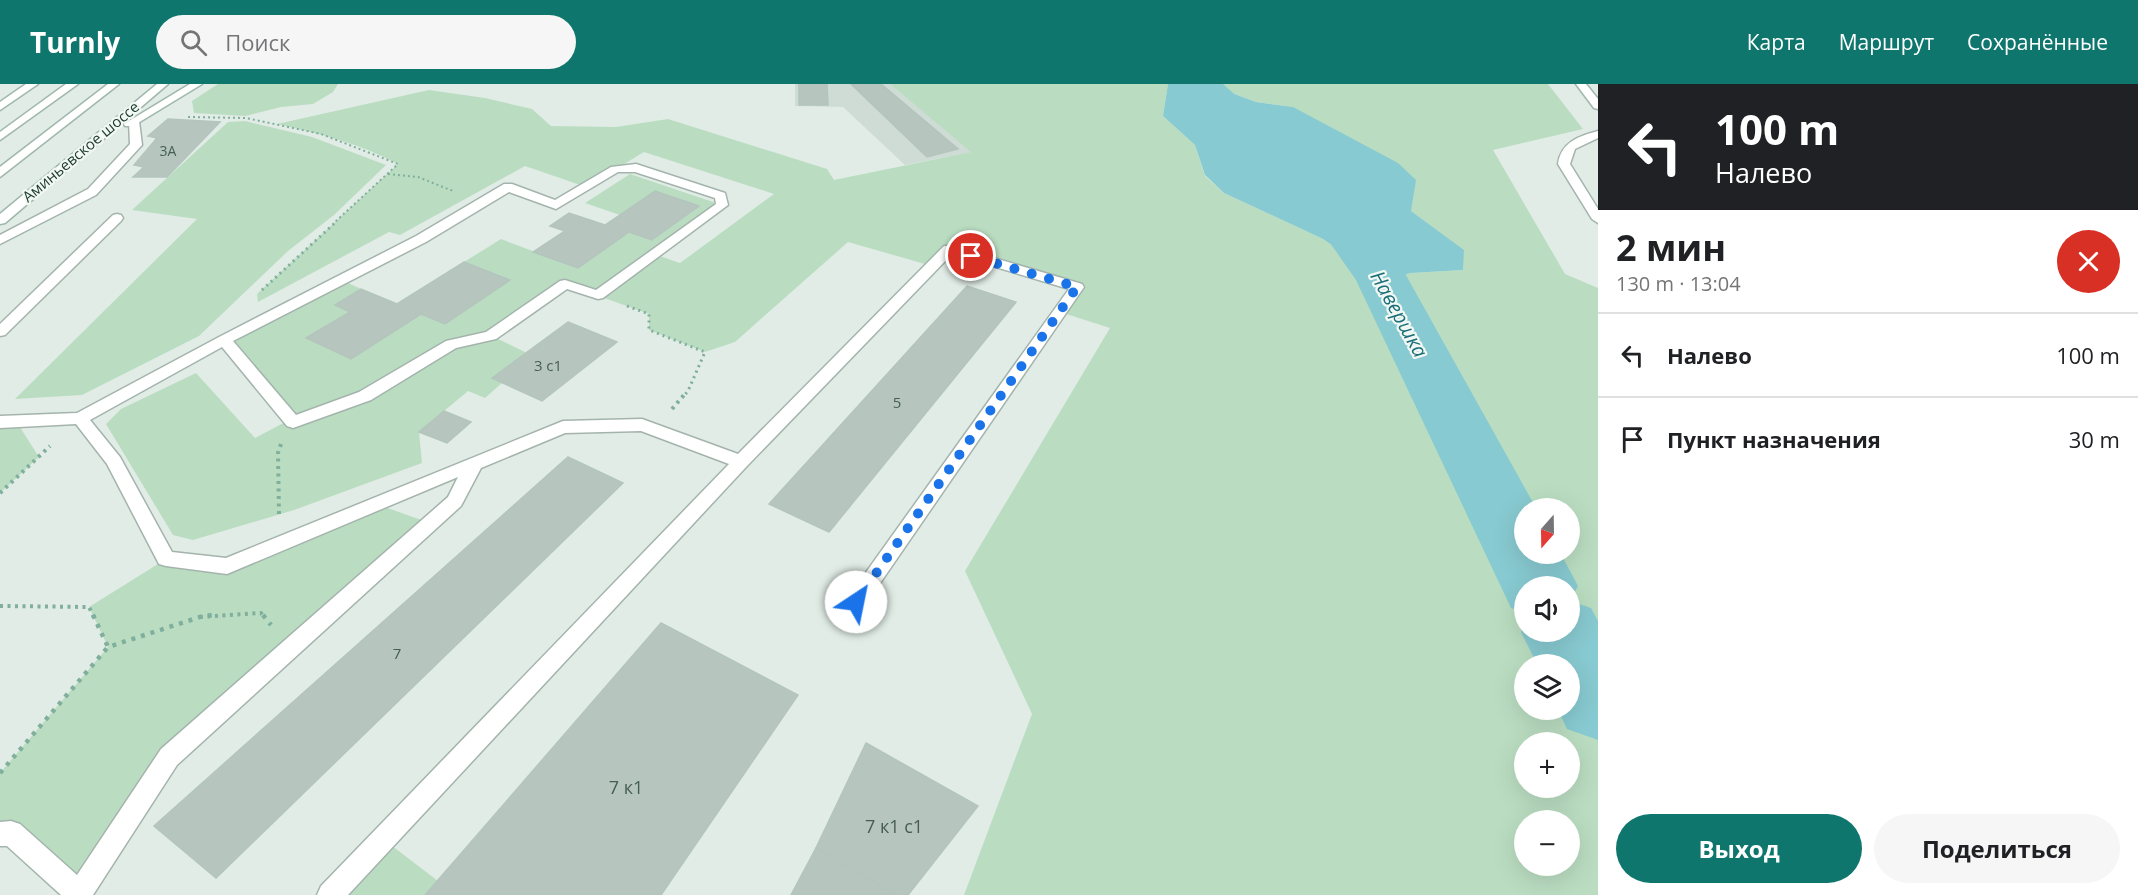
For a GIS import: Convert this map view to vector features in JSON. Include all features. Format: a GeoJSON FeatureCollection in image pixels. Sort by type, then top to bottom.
{"type":"FeatureCollection","features":[{"type":"Feature","properties":{"kind":"main road"},"geometry":{"type":"LineString","coordinates":[[0,106],[33,84]]}},
{"type":"Feature","properties":{"kind":"main road"},"geometry":{"type":"LineString","coordinates":[[0,138],[73,84]]}},
{"type":"Feature","properties":{"kind":"main road","name":"Аминьевское шоссе"},"geometry":{"type":"LineString","coordinates":[[0,173],[114,84]]}},
{"type":"Feature","properties":{"kind":"main road","name":"Аминьевское шоссе"},"geometry":{"type":"LineString","coordinates":[[0,220],[163,84]]}},
{"type":"Feature","properties":{"kind":"main road"},"geometry":{"type":"LineString","coordinates":[[79,154],[197,84]]}},
{"type":"Feature","properties":{"kind":"main road"},"geometry":{"type":"LineString","coordinates":[[1581,84],[1598,106]]}},
{"type":"Feature","properties":{"kind":"main road"},"geometry":{"type":"LineString","coordinates":[[0,240],[92,192],[136,145],[134,121]]}},
{"type":"Feature","properties":{"kind":"main road"},"geometry":{"type":"LineString","coordinates":[[1598,134],[1572,144],[1564,154],[1564,164],[1598,219]]}},
{"type":"Feature","properties":{"kind":"main road"},"geometry":{"type":"LineString","coordinates":[[0,422],[80,418],[224,340],[421,239],[508,187],[556,205],[615,169],[636,168],[721,196],[722,205],[598,295],[565,284],[491,336],[451,344],[366,396],[293,422],[224,340]]}},
{"type":"Feature","properties":{"kind":"main road"},"geometry":{"type":"LineString","coordinates":[[0,332],[117,218]]}},
{"type":"Feature","properties":{"kind":"main road"},"geometry":{"type":"LineString","coordinates":[[330,895],[741,462],[949,249],[1077,287],[856,602]]}},
{"type":"Feature","properties":{"kind":"main road"},"geometry":{"type":"LineString","coordinates":[[80,418],[114,461],[166,559],[227,566],[563,427],[642,425],[741,462]]}},
{"type":"Feature","properties":{"kind":"main road"},"geometry":{"type":"LineString","coordinates":[[0,834],[11,833],[78,895],[169,757],[455,501],[474,464]]}},
{"type":"Feature","properties":{"kind":"path"},"geometry":{"type":"LineString","coordinates":[[179,117],[246,118],[321,134],[398,164],[257,294]]}},
{"type":"Feature","properties":{"kind":"path"},"geometry":{"type":"LineString","coordinates":[[387,174],[418,177],[483,202]]}},
{"type":"Feature","properties":{"kind":"path"},"geometry":{"type":"LineString","coordinates":[[598,295],[649,314],[650,330],[705,352],[688,391],[653,429]]}},
{"type":"Feature","properties":{"kind":"path"},"geometry":{"type":"LineString","coordinates":[[0,493],[80,418]]}},
{"type":"Feature","properties":{"kind":"path"},"geometry":{"type":"LineString","coordinates":[[289,420],[278,453],[279,513],[291,539]]}},
{"type":"Feature","properties":{"kind":"path"},"geometry":{"type":"LineString","coordinates":[[0,606],[89,607],[108,647]]}},
{"type":"Feature","properties":{"kind":"path"},"geometry":{"type":"LineString","coordinates":[[0,773],[108,647],[203,616],[261,613],[291,648]]}},
{"type":"Feature","properties":{"kind":"shaded area"},"geometry":{"type":"Polygon","coordinates":[[[795,84],[890,84],[972,152],[905,165],[843,107],[795,106],[795,84]]]}},
{"type":"Feature","properties":{"kind":"green space"},"geometry":{"type":"Polygon","coordinates":[[[218,84],[338,84],[333,92],[313,104],[281,107],[245,116],[194,113],[192,101],[218,84]]]}},
{"type":"Feature","properties":{"kind":"green space"},"geometry":{"type":"Polygon","coordinates":[[[890,84],[1168,84],[1163,116],[1195,145],[1205,176],[1224,193],[1323,239],[1384,280],[1411,273],[1463,270],[1463,250],[1411,211],[1293,107],[1256,102],[1229,92],[1220,84],[1548,84],[1583,129],[1493,150],[1565,274],[1598,288],[1598,895],[964,895],[1032,714],[965,571],[1110,328],[1060,312],[1077,288],[950,249],[932,266],[848,242],[735,342],[705,352],[649,330],[649,314],[565,284],[492,336],[527,353],[492,378],[502,383],[485,398],[468,391],[419,432],[422,463],[294,510],[193,540],[173,535],[106,424],[121,409],[196,373],[255,438],[289,420],[228,344],[346,282],[361,289],[350,312],[307,338],[351,359],[421,314],[464,262],[501,239],[578,268],[629,232],[653,240],[699,206],[655,192],[620,215],[585,203],[630,174],[722,205],[654,254],[680,263],[774,194],[644,152],[586,187],[525,166],[400,235],[389,232],[258,302],[257,294],[398,164],[339,140],[277,124],[429,90],[485,98],[532,109],[551,126],[616,127],[668,119],[827,169],[834,180],[971,152],[890,84]]]}},
{"type":"Feature","properties":{"kind":"green space"},"geometry":{"type":"Polygon","coordinates":[[[245,121],[312,137],[386,165],[334,215],[288,251],[199,336],[82,395],[15,399],[197,219],[132,210],[228,122],[245,121]]]}},
{"type":"Feature","properties":{"kind":"green space"},"geometry":{"type":"Polygon","coordinates":[[[16,421],[39,457],[0,493],[0,422],[16,421]]]}},
{"type":"Feature","properties":{"kind":"green space"},"geometry":{"type":"Polygon","coordinates":[[[376,504],[430,523],[169,757],[79,894],[0,834],[0,773],[108,647],[89,607],[166,559],[227,565],[376,504]]]}},
{"type":"Feature","properties":{"kind":"green space"},"geometry":{"type":"Polygon","coordinates":[[[383,839],[438,881],[425,895],[330,895],[383,839]]]}},
{"type":"Feature","properties":{"kind":"water"},"geometry":{"type":"Polygon","coordinates":[[[1168,84],[1220,84],[1229,92],[1256,102],[1293,107],[1398,163],[1416,180],[1411,211],[1464,250],[1463,270],[1411,273],[1383,280],[1323,239],[1224,193],[1205,175],[1195,145],[1163,116],[1168,84]]]}},
{"type":"Feature","properties":{"kind":"building"},"geometry":{"type":"Polygon","coordinates":[[[799,84],[827,84],[828,105],[799,105],[799,84]]]}},
{"type":"Feature","properties":{"kind":"building"},"geometry":{"type":"Polygon","coordinates":[[[851,84],[881,84],[958,149],[927,157],[851,84]]]}},
{"type":"Feature","properties":{"kind":"building"},"geometry":{"type":"Polygon","coordinates":[[[168,119],[220,122],[167,177],[133,177],[144,167],[134,165],[157,138],[148,136],[168,119]]]}},
{"type":"Feature","properties":{"kind":"building"},"geometry":{"type":"Polygon","coordinates":[[[655,191],[699,206],[652,240],[629,232],[578,268],[533,252],[565,231],[550,226],[569,213],[605,225],[655,191]]]}},
{"type":"Feature","properties":{"kind":"building"},"geometry":{"type":"Polygon","coordinates":[[[464,262],[510,280],[445,324],[421,314],[351,359],[306,338],[350,312],[335,305],[361,289],[397,304],[464,262]]]}},
{"type":"Feature","properties":{"kind":"building"},"geometry":{"type":"Polygon","coordinates":[[[967,286],[1016,302],[829,532],[769,504],[967,286]]]}},
{"type":"Feature","properties":{"kind":"building"},"geometry":{"type":"Polygon","coordinates":[[[568,322],[617,342],[542,401],[492,378],[568,322]]]}},
{"type":"Feature","properties":{"kind":"building"},"geometry":{"type":"Polygon","coordinates":[[[444,411],[471,422],[447,443],[419,432],[444,411]]]}},
{"type":"Feature","properties":{"kind":"building"},"geometry":{"type":"Polygon","coordinates":[[[568,457],[623,483],[216,878],[154,826],[568,457]]]}},
{"type":"Feature","properties":{"kind":"building"},"geometry":{"type":"Polygon","coordinates":[[[661,623],[798,695],[661,895],[425,895],[661,623]]]}},
{"type":"Feature","properties":{"kind":"building"},"geometry":{"type":"Polygon","coordinates":[[[866,743],[978,806],[908,895],[896,895],[816,848],[866,743]]]}},
{"type":"Feature","properties":{"kind":"building"},"geometry":{"type":"Polygon","coordinates":[[[816,848],[896,895],[791,895],[816,848]]]}},
{"type":"Feature","properties":{"kind":"waterway","name":"Навершка"},"geometry":{"type":"LineString","coordinates":[[1200,84],[1324,200],[1383,280],[1534,576]]}},
{"type":"Feature","properties":{"kind":"waterway","name":"Навершка"},"geometry":{"type":"LineString","coordinates":[[1567,642],[1598,702]]}},
{"type":"Feature","properties":{"kind":"route"},"geometry":{"type":"LineString","coordinates":[[856,602],[1077,287],[971,256]]}}]}
